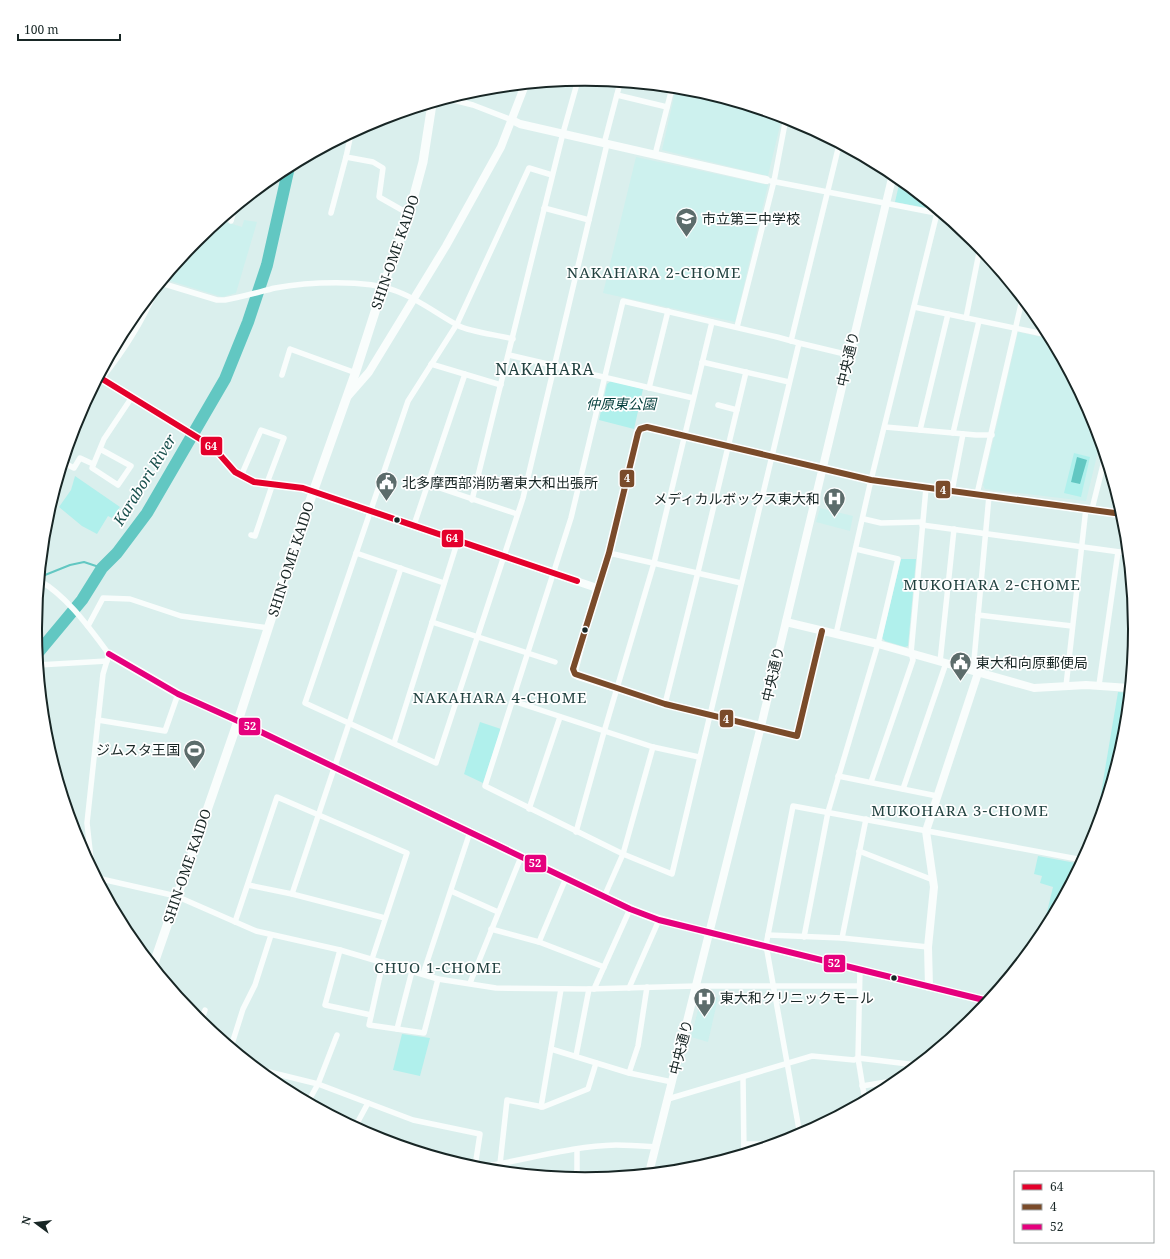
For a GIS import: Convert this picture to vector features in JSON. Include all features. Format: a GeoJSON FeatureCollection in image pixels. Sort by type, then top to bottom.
{"type":"FeatureCollection","features":[{"type":"Feature","properties":{"kind":"main road","name":"SHIN-OME KAIDO"},"geometry":{"type":"LineString","coordinates":[[155,961],[238,721],[313,492],[348,397],[383,287],[409,214],[423,162],[431,109]]}},
{"type":"Feature","properties":{"kind":"street"},"geometry":{"type":"LineString","coordinates":[[472,500],[509,355],[552,175],[576,86]]}},
{"type":"Feature","properties":{"kind":"street"},"geometry":{"type":"LineString","coordinates":[[552,175],[529,168],[457,324],[408,401],[305,703],[436,763],[523,498],[619,88]]}},
{"type":"Feature","properties":{"kind":"street"},"geometry":{"type":"LineString","coordinates":[[348,397],[369,372],[446,246],[501,147],[523,90]]}},
{"type":"Feature","properties":{"kind":"street"},"geometry":{"type":"LineString","coordinates":[[655,155],[671,93]]}},
{"type":"Feature","properties":{"kind":"street"},"geometry":{"type":"LineString","coordinates":[[617,95],[667,107]]}},
{"type":"Feature","properties":{"kind":"street"},"geometry":{"type":"LineString","coordinates":[[459,102],[479,107],[520,124],[770,181],[828,191],[933,213]]}},
{"type":"Feature","properties":{"kind":"street"},"geometry":{"type":"LineString","coordinates":[[737,328],[784,125]]}},
{"type":"Feature","properties":{"kind":"street"},"geometry":{"type":"LineString","coordinates":[[331,213],[351,140]]}},
{"type":"Feature","properties":{"kind":"street"},"geometry":{"type":"LineString","coordinates":[[791,340],[838,149]]}},
{"type":"Feature","properties":{"kind":"street"},"geometry":{"type":"LineString","coordinates":[[346,157],[373,162],[383,168],[379,198],[409,214]]}},
{"type":"Feature","properties":{"kind":"street","name":"中央通り"},"geometry":{"type":"LineString","coordinates":[[650,1168],[761,726],[891,181]]}},
{"type":"Feature","properties":{"kind":"street"},"geometry":{"type":"LineString","coordinates":[[544,208],[589,220]]}},
{"type":"Feature","properties":{"kind":"street"},"geometry":{"type":"LineString","coordinates":[[231,221],[232,217]]}},
{"type":"Feature","properties":{"kind":"street"},"geometry":{"type":"LineString","coordinates":[[836,634],[864,519],[871,480],[938,217]]}},
{"type":"Feature","properties":{"kind":"street"},"geometry":{"type":"LineString","coordinates":[[966,318],[978,256]]}},
{"type":"Feature","properties":{"kind":"street"},"geometry":{"type":"LineString","coordinates":[[166,284],[217,300],[233,299],[270,290],[316,284],[354,283],[383,287],[396,291],[414,300],[461,327],[512,338]]}},
{"type":"Feature","properties":{"kind":"street"},"geometry":{"type":"LineString","coordinates":[[799,342],[672,874],[623,854],[529,810],[485,786],[555,573],[571,518],[606,377],[623,300],[791,340],[799,342],[849,355]]}},
{"type":"Feature","properties":{"kind":"street"},"geometry":{"type":"LineString","coordinates":[[977,494],[992,435],[1021,306]]}},
{"type":"Feature","properties":{"kind":"street"},"geometry":{"type":"LineString","coordinates":[[914,307],[1039,333]]}},
{"type":"Feature","properties":{"kind":"street"},"geometry":{"type":"LineString","coordinates":[[111,365],[122,352],[141,322],[147,309]]}},
{"type":"Feature","properties":{"kind":"street"},"geometry":{"type":"LineString","coordinates":[[649,388],[668,311]]}},
{"type":"Feature","properties":{"kind":"street"},"geometry":{"type":"LineString","coordinates":[[920,430],[948,314]]}},
{"type":"Feature","properties":{"kind":"street"},"geometry":{"type":"LineString","coordinates":[[953,433],[979,321]]}},
{"type":"Feature","properties":{"kind":"street"},"geometry":{"type":"LineString","coordinates":[[576,832],[654,563],[712,322]]}},
{"type":"Feature","properties":{"kind":"street"},"geometry":{"type":"LineString","coordinates":[[282,375],[290,349],[356,373]]}},
{"type":"Feature","properties":{"kind":"street"},"geometry":{"type":"LineString","coordinates":[[509,355],[694,398]]}},
{"type":"Feature","properties":{"kind":"street"},"geometry":{"type":"LineString","coordinates":[[702,362],[789,382]]}},
{"type":"Feature","properties":{"kind":"street"},"geometry":{"type":"LineString","coordinates":[[431,364],[501,385]]}},
{"type":"Feature","properties":{"kind":"street"},"geometry":{"type":"LineString","coordinates":[[665,704],[746,372]]}},
{"type":"Feature","properties":{"kind":"street"},"geometry":{"type":"LineString","coordinates":[[414,525],[465,374]]}},
{"type":"Feature","properties":{"kind":"street"},"geometry":{"type":"LineString","coordinates":[[104,379],[212,447],[226,464],[241,476],[254,482],[270,483],[313,492],[371,510],[597,588]]}},
{"type":"Feature","properties":{"kind":"street"},"geometry":{"type":"LineString","coordinates":[[100,449],[131,466],[118,485],[92,468],[104,439],[132,397]]}},
{"type":"Feature","properties":{"kind":"street"},"geometry":{"type":"LineString","coordinates":[[718,405],[737,410]]}},
{"type":"Feature","properties":{"kind":"street"},"geometry":{"type":"LineString","coordinates":[[822,631],[797,736],[761,726],[665,704],[578,676],[574,672],[597,588],[609,553],[640,429],[648,427],[871,480],[1115,513]]}},
{"type":"Feature","properties":{"kind":"street"},"geometry":{"type":"LineString","coordinates":[[885,427],[992,435]]}},
{"type":"Feature","properties":{"kind":"street"},"geometry":{"type":"LineString","coordinates":[[241,476],[261,430],[284,438],[260,515],[256,536],[251,535]]}},
{"type":"Feature","properties":{"kind":"street"},"geometry":{"type":"LineString","coordinates":[[952,491],[963,434]]}},
{"type":"Feature","properties":{"kind":"street"},"geometry":{"type":"LineString","coordinates":[[68,465],[74,468],[80,458],[93,464]]}},
{"type":"Feature","properties":{"kind":"street"},"geometry":{"type":"LineString","coordinates":[[1066,686],[1081,547],[1089,509],[1102,465]]}},
{"type":"Feature","properties":{"kind":"street"},"geometry":{"type":"LineString","coordinates":[[428,484],[517,514]]}},
{"type":"Feature","properties":{"kind":"street"},"geometry":{"type":"LineString","coordinates":[[872,782],[912,660],[910,653],[926,488]]}},
{"type":"Feature","properties":{"kind":"street"},"geometry":{"type":"LineString","coordinates":[[929,987],[928,946],[933,880],[926,831],[975,672],[978,615],[989,496]]}},
{"type":"Feature","properties":{"kind":"street"},"geometry":{"type":"LineString","coordinates":[[864,519],[881,523],[922,523],[954,530],[1122,552]]}},
{"type":"Feature","properties":{"kind":"street"},"geometry":{"type":"LineString","coordinates":[[903,788],[943,663],[954,530]]}},
{"type":"Feature","properties":{"kind":"street"},"geometry":{"type":"LineString","coordinates":[[394,743],[458,540]]}},
{"type":"Feature","properties":{"kind":"street"},"geometry":{"type":"LineString","coordinates":[[804,937],[828,812],[878,644],[898,560],[856,549]]}},
{"type":"Feature","properties":{"kind":"street"},"geometry":{"type":"LineString","coordinates":[[1099,685],[1118,552]]}},
{"type":"Feature","properties":{"kind":"street"},"geometry":{"type":"LineString","coordinates":[[356,553],[444,583]]}},
{"type":"Feature","properties":{"kind":"street"},"geometry":{"type":"LineString","coordinates":[[609,553],[741,582]]}},
{"type":"Feature","properties":{"kind":"street"},"geometry":{"type":"LineString","coordinates":[[292,894],[401,568]]}},
{"type":"Feature","properties":{"kind":"street"},"geometry":{"type":"LineString","coordinates":[[44,585],[63,600],[82,619],[109,654],[178,694],[238,721],[470,832],[604,898],[659,920],[709,933],[766,945],[982,1000]]}},
{"type":"Feature","properties":{"kind":"street"},"geometry":{"type":"LineString","coordinates":[[88,626],[103,598],[130,599],[181,616],[269,628]]}},
{"type":"Feature","properties":{"kind":"street"},"geometry":{"type":"LineString","coordinates":[[978,615],[1072,626]]}},
{"type":"Feature","properties":{"kind":"street"},"geometry":{"type":"LineString","coordinates":[[432,622],[555,662]]}},
{"type":"Feature","properties":{"kind":"street"},"geometry":{"type":"LineString","coordinates":[[786,622],[878,644],[1034,688],[1099,685],[1124,688]]}},
{"type":"Feature","properties":{"kind":"street"},"geometry":{"type":"LineString","coordinates":[[90,853],[87,823],[103,674],[109,654]]}},
{"type":"Feature","properties":{"kind":"street"},"geometry":{"type":"LineString","coordinates":[[43,665],[106,661]]}},
{"type":"Feature","properties":{"kind":"street"},"geometry":{"type":"LineString","coordinates":[[98,720],[166,731],[178,694]]}},
{"type":"Feature","properties":{"kind":"street"},"geometry":{"type":"LineString","coordinates":[[513,701],[653,747],[699,757]]}},
{"type":"Feature","properties":{"kind":"street"},"geometry":{"type":"LineString","coordinates":[[529,810],[560,717]]}},
{"type":"Feature","properties":{"kind":"street"},"geometry":{"type":"LineString","coordinates":[[604,898],[623,854],[653,747]]}},
{"type":"Feature","properties":{"kind":"street"},"geometry":{"type":"LineString","coordinates":[[838,776],[937,796]]}},
{"type":"Feature","properties":{"kind":"street"},"geometry":{"type":"LineString","coordinates":[[235,922],[277,798],[318,814],[407,853],[372,959]]}},
{"type":"Feature","properties":{"kind":"street"},"geometry":{"type":"LineString","coordinates":[[799,1128],[766,945],[794,806],[1077,859]]}},
{"type":"Feature","properties":{"kind":"street"},"geometry":{"type":"LineString","coordinates":[[842,938],[866,819]]}},
{"type":"Feature","properties":{"kind":"street"},"geometry":{"type":"LineString","coordinates":[[423,974],[470,832]]}},
{"type":"Feature","properties":{"kind":"street"},"geometry":{"type":"LineString","coordinates":[[859,851],[933,880]]}},
{"type":"Feature","properties":{"kind":"street"},"geometry":{"type":"LineString","coordinates":[[470,983],[521,857]]}},
{"type":"Feature","properties":{"kind":"street"},"geometry":{"type":"LineString","coordinates":[[539,942],[566,878]]}},
{"type":"Feature","properties":{"kind":"street"},"geometry":{"type":"LineString","coordinates":[[103,879],[176,896],[235,922],[271,935],[340,950],[412,970],[438,979],[496,988],[592,989],[696,986],[858,986]]}},
{"type":"Feature","properties":{"kind":"street"},"geometry":{"type":"LineString","coordinates":[[248,885],[292,894],[385,918]]}},
{"type":"Feature","properties":{"kind":"street"},"geometry":{"type":"LineString","coordinates":[[451,891],[498,912]]}},
{"type":"Feature","properties":{"kind":"street"},"geometry":{"type":"LineString","coordinates":[[576,1056],[592,989],[604,967],[630,909]]}},
{"type":"Feature","properties":{"kind":"street"},"geometry":{"type":"LineString","coordinates":[[629,988],[659,920]]}},
{"type":"Feature","properties":{"kind":"street"},"geometry":{"type":"LineString","coordinates":[[491,928],[539,942],[604,967]]}},
{"type":"Feature","properties":{"kind":"street"},"geometry":{"type":"LineString","coordinates":[[232,1042],[243,1009],[255,985],[271,935]]}},
{"type":"Feature","properties":{"kind":"street"},"geometry":{"type":"LineString","coordinates":[[768,935],[842,938],[928,946]]}},
{"type":"Feature","properties":{"kind":"street"},"geometry":{"type":"LineString","coordinates":[[340,950],[325,1005],[371,1015]]}},
{"type":"Feature","properties":{"kind":"street"},"geometry":{"type":"LineString","coordinates":[[383,962],[369,1025],[424,1034],[438,979]]}},
{"type":"Feature","properties":{"kind":"street"},"geometry":{"type":"LineString","coordinates":[[860,969],[858,986],[858,1058],[864,1095]]}},
{"type":"Feature","properties":{"kind":"street"},"geometry":{"type":"LineString","coordinates":[[397,1029],[412,970]]}},
{"type":"Feature","properties":{"kind":"street"},"geometry":{"type":"LineString","coordinates":[[629,1073],[638,1046],[647,987]]}},
{"type":"Feature","properties":{"kind":"street"},"geometry":{"type":"LineString","coordinates":[[541,1107],[561,988]]}},
{"type":"Feature","properties":{"kind":"street"},"geometry":{"type":"LineString","coordinates":[[203,1015],[205,1010]]}},
{"type":"Feature","properties":{"kind":"street"},"geometry":{"type":"LineString","coordinates":[[310,1098],[318,1084],[337,1036]]}},
{"type":"Feature","properties":{"kind":"street"},"geometry":{"type":"LineString","coordinates":[[551,1049],[629,1073],[672,1082]]}},
{"type":"Feature","properties":{"kind":"street"},"geometry":{"type":"LineString","coordinates":[[668,1098],[812,1056],[854,1060],[858,1058],[910,1064]]}},
{"type":"Feature","properties":{"kind":"street"},"geometry":{"type":"LineString","coordinates":[[500,1164],[507,1100],[541,1107],[588,1089],[596,1063]]}},
{"type":"Feature","properties":{"kind":"street"},"geometry":{"type":"LineString","coordinates":[[270,1071],[318,1084],[413,1120],[480,1134],[476,1161]]}},
{"type":"Feature","properties":{"kind":"street"},"geometry":{"type":"LineString","coordinates":[[744,1077],[744,1149]]}},
{"type":"Feature","properties":{"kind":"street"},"geometry":{"type":"LineString","coordinates":[[862,1086],[885,1082]]}},
{"type":"Feature","properties":{"kind":"street"},"geometry":{"type":"LineString","coordinates":[[357,1122],[368,1103]]}},
{"type":"Feature","properties":{"kind":"street"},"geometry":{"type":"LineString","coordinates":[[744,1144],[760,1144]]}},
{"type":"Feature","properties":{"kind":"street"},"geometry":{"type":"LineString","coordinates":[[495,1165],[615,1145],[656,1147]]}},
{"type":"Feature","properties":{"kind":"street"},"geometry":{"type":"LineString","coordinates":[[577,1150],[577,1172]]}},
{"type":"Feature","properties":{"kind":"shaded area"},"geometry":{"type":"Polygon","coordinates":[[[675,94],[726,105],[760,115],[781,123],[768,176],[662,150],[675,94]]]}},
{"type":"Feature","properties":{"kind":"shaded area","name":"市立第三中学校"},"geometry":{"type":"Polygon","coordinates":[[[636,157],[768,185],[735,322],[603,293],[636,157]]]}},
{"type":"Feature","properties":{"kind":"shaded area"},"geometry":{"type":"Polygon","coordinates":[[[244,220],[257,222],[236,293],[222,297],[169,281],[201,246],[226,222],[242,227],[244,220]]]}},
{"type":"Feature","properties":{"kind":"shaded area"},"geometry":{"type":"Polygon","coordinates":[[[1018,332],[1042,337],[1072,389],[1087,422],[1098,452],[1086,501],[985,489],[983,485],[1018,332]]]}},
{"type":"Feature","properties":{"kind":"shaded area"},"geometry":{"type":"Polygon","coordinates":[[[1077,457],[1087,460],[1080,484],[1071,482],[1077,457]]]}},
{"type":"Feature","properties":{"kind":"shaded area","name":"メディカルボックス東大和"},"geometry":{"type":"Polygon","coordinates":[[[820,508],[853,516],[850,531],[816,522],[820,508]]]}},
{"type":"Feature","properties":{"kind":"shaded area","name":"東大和クリニックモール"},"geometry":{"type":"Polygon","coordinates":[[[703,991],[718,998],[708,1042],[691,1037],[703,991]]]}},
{"type":"Feature","properties":{"kind":"green space"},"geometry":{"type":"Polygon","coordinates":[[[899,186],[927,208],[895,202],[899,186]]]}},
{"type":"Feature","properties":{"kind":"green space","name":"仲原東公園"},"geometry":{"type":"Polygon","coordinates":[[[611,381],[643,389],[634,429],[599,420],[607,384],[611,381]]]}},
{"type":"Feature","properties":{"kind":"green space"},"geometry":{"type":"Polygon","coordinates":[[[1074,453],[1090,457],[1081,497],[1064,493],[1074,453]]]}},
{"type":"Feature","properties":{"kind":"green space"},"geometry":{"type":"Polygon","coordinates":[[[75,476],[120,507],[112,518],[108,516],[97,534],[82,526],[59,507],[71,490],[75,476]]]}},
{"type":"Feature","properties":{"kind":"green space"},"geometry":{"type":"Polygon","coordinates":[[[901,559],[916,559],[908,646],[905,647],[885,641],[882,638],[901,559]]]}},
{"type":"Feature","properties":{"kind":"green space"},"geometry":{"type":"Polygon","coordinates":[[[1118,692],[1124,693],[1118,735],[1100,799],[1118,692]]]}},
{"type":"Feature","properties":{"kind":"green space"},"geometry":{"type":"Polygon","coordinates":[[[480,722],[501,729],[483,783],[464,774],[480,722]]]}},
{"type":"Feature","properties":{"kind":"green space"},"geometry":{"type":"Polygon","coordinates":[[[1038,856],[1075,863],[1046,915],[1053,887],[1040,883],[1042,876],[1034,874],[1038,856]]]}},
{"type":"Feature","properties":{"kind":"green space"},"geometry":{"type":"Polygon","coordinates":[[[402,1034],[430,1038],[420,1076],[393,1070],[402,1034]]]}},
{"type":"Feature","properties":{"kind":"waterway","name":"Karabori River"},"geometry":{"type":"LineString","coordinates":[[42,647],[82,600],[102,568],[117,553],[147,513],[225,379],[248,322],[267,265],[287,175]]}},
{"type":"Feature","properties":{"kind":"waterway"},"geometry":{"type":"LineString","coordinates":[[45,575],[70,565],[84,562],[102,568]]}},
{"type":"Feature","properties":{"kind":"transit line","name":"64"},"geometry":{"type":"LineString","coordinates":[[103,380],[213,447],[235,472],[254,482],[303,488],[577,581]]}},
{"type":"Feature","properties":{"kind":"transit line","name":"4"},"geometry":{"type":"LineString","coordinates":[[822,631],[797,736],[665,704],[575,674],[573,669],[609,553],[640,429],[647,427],[871,480],[1115,513]]}},
{"type":"Feature","properties":{"kind":"transit line","name":"52"},"geometry":{"type":"LineString","coordinates":[[109,654],[178,694],[238,721],[630,909],[659,920],[982,1000]]}},
{"type":"Feature","properties":{"kind":"place","name":"市立第三中学校"},"geometry":{"type":"Point","coordinates":[686,238]}},
{"type":"Feature","properties":{"kind":"place","name":"北多摩西部消防署東大和出張所"},"geometry":{"type":"Point","coordinates":[386,502]}},
{"type":"Feature","properties":{"kind":"place","name":"メディカルボックス東大和"},"geometry":{"type":"Point","coordinates":[835,518]}},
{"type":"Feature","properties":{"kind":"place","name":"東大和向原郵便局"},"geometry":{"type":"Point","coordinates":[960,682]}},
{"type":"Feature","properties":{"kind":"place","name":"ジムスタ王国"},"geometry":{"type":"Point","coordinates":[195,770]}},
{"type":"Feature","properties":{"kind":"place","name":"東大和クリニックモール"},"geometry":{"type":"Point","coordinates":[705,1018]}},
{"type":"Feature","properties":{"kind":"district","name":"NAKAHARA 2-CHOME"},"geometry":{"type":"Point","coordinates":[654,273]}},
{"type":"Feature","properties":{"kind":"district","name":"NAKAHARA"},"geometry":{"type":"Point","coordinates":[545,369]}},
{"type":"Feature","properties":{"kind":"district","name":"MUKOHARA 2-CHOME"},"geometry":{"type":"Point","coordinates":[992,585]}},
{"type":"Feature","properties":{"kind":"district","name":"NAKAHARA 4-CHOME"},"geometry":{"type":"Point","coordinates":[500,698]}},
{"type":"Feature","properties":{"kind":"district","name":"MUKOHARA 3-CHOME"},"geometry":{"type":"Point","coordinates":[960,811]}},
{"type":"Feature","properties":{"kind":"district","name":"CHUO 1-CHOME"},"geometry":{"type":"Point","coordinates":[438,968]}}]}
